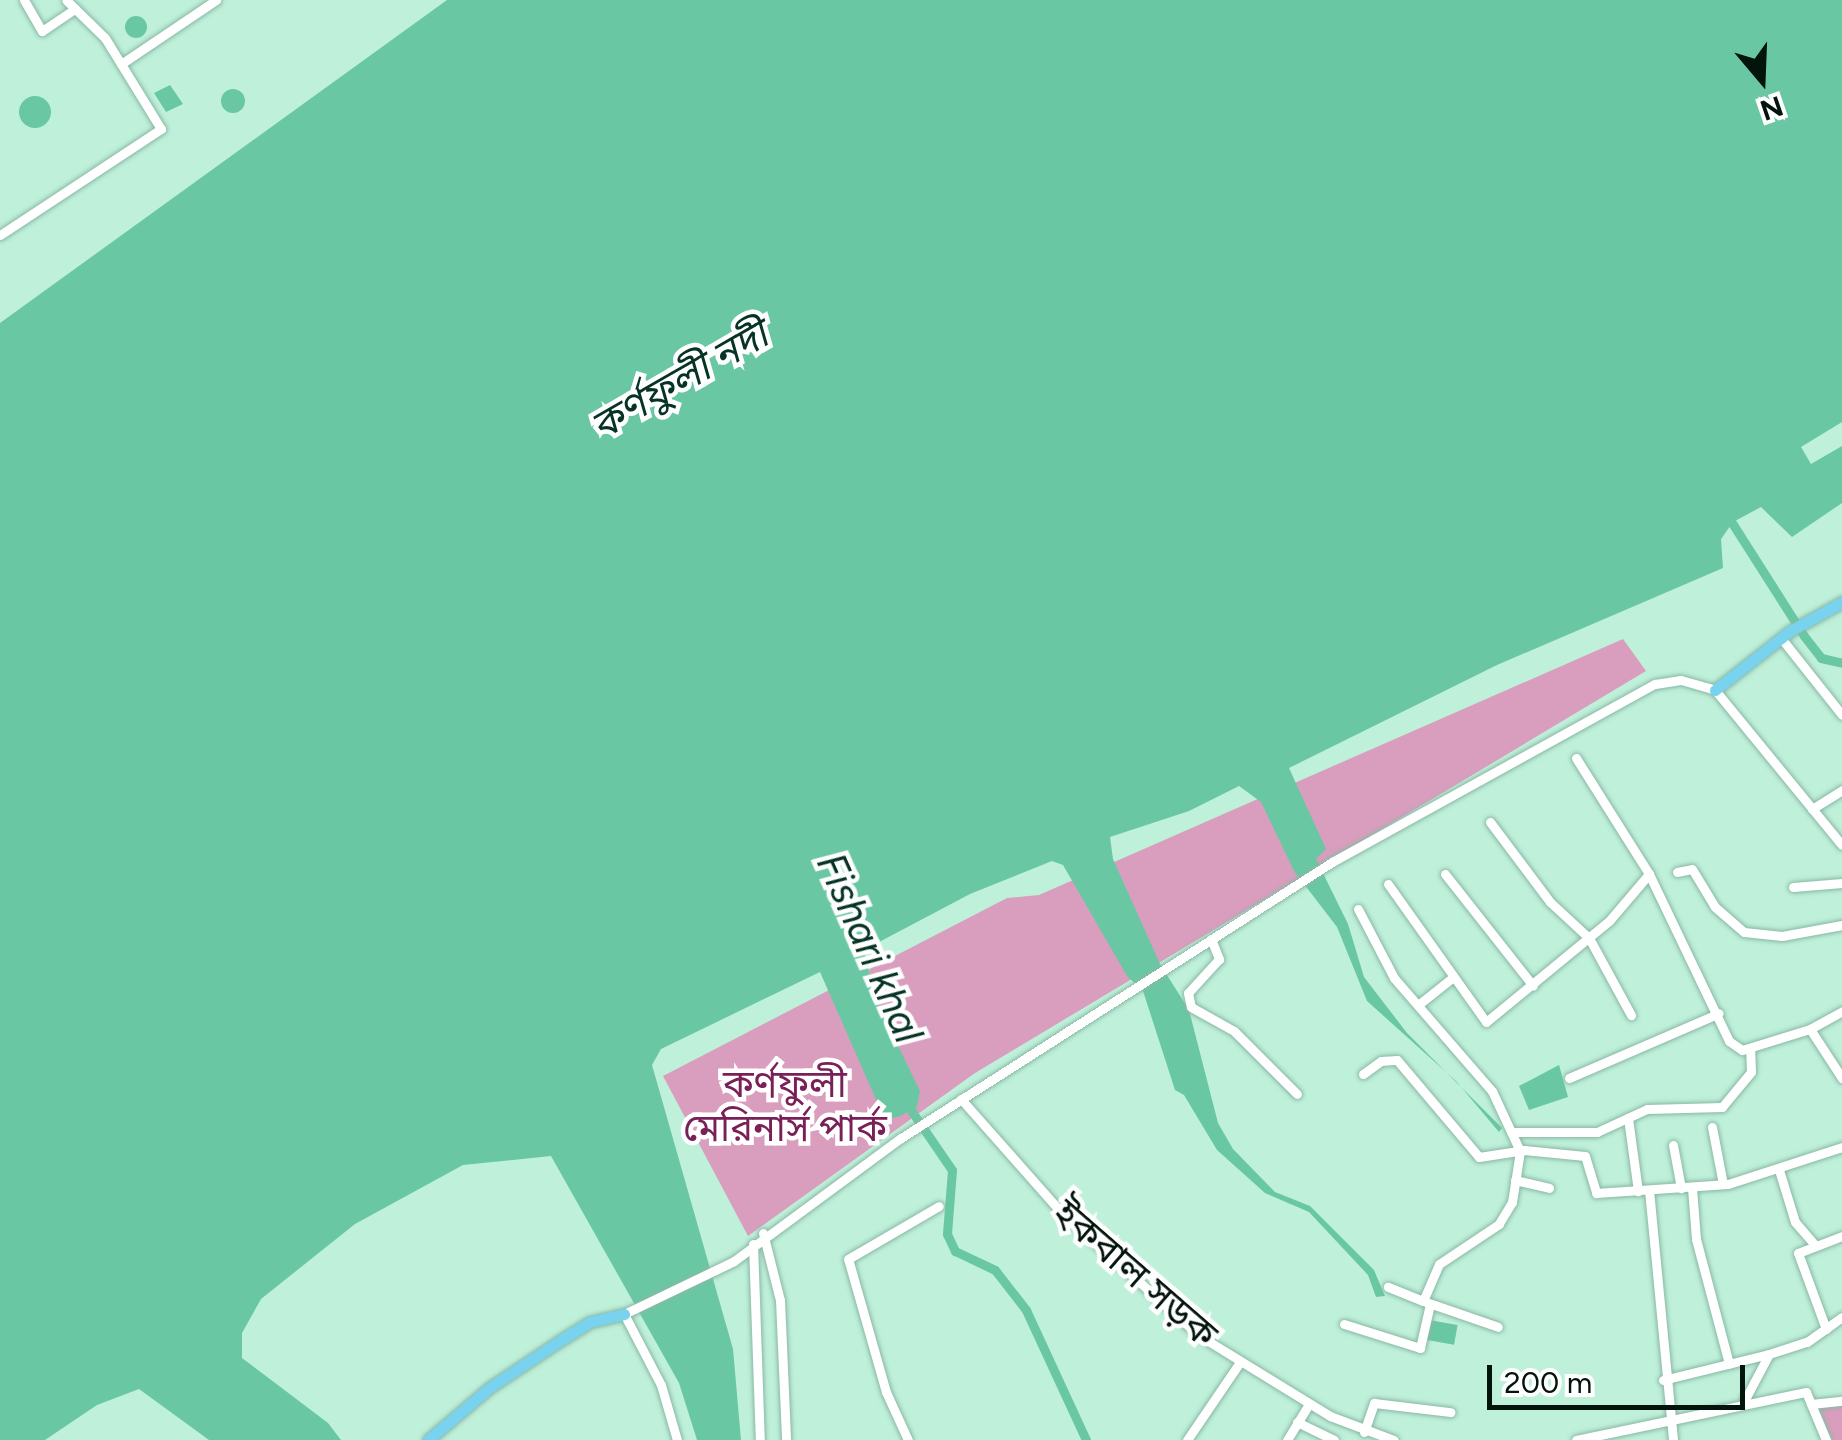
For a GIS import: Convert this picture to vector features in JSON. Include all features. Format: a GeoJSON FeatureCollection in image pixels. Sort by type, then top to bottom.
{"type":"FeatureCollection","features":[{"type":"Feature","properties":{"kind":"main road"},"geometry":{"type":"LineString","coordinates":[[1715,690],[1785,634],[1842,602]]}},
{"type":"Feature","properties":{"kind":"main road"},"geometry":{"type":"LineString","coordinates":[[428,1440],[489,1388],[561,1340],[590,1322],[624,1314]]}},
{"type":"Feature","properties":{"kind":"street"},"geometry":{"type":"LineString","coordinates":[[24,0],[42,30],[75,8]]}},
{"type":"Feature","properties":{"kind":"street"},"geometry":{"type":"LineString","coordinates":[[0,236],[161,129],[121,64],[66,0]]}},
{"type":"Feature","properties":{"kind":"street"},"geometry":{"type":"LineString","coordinates":[[121,64],[216,0]]}},
{"type":"Feature","properties":{"kind":"street"},"geometry":{"type":"LineString","coordinates":[[1785,634],[1842,715]]}},
{"type":"Feature","properties":{"kind":"street"},"geometry":{"type":"LineString","coordinates":[[677,1440],[660,1385],[624,1314],[734,1261],[764,1234],[960,1098],[1332,862],[1655,684],[1681,680],[1715,690],[1842,845]]}},
{"type":"Feature","properties":{"kind":"street"},"geometry":{"type":"LineString","coordinates":[[1576,758],[1648,874],[1719,1014],[1728,1041],[1750,1048],[1810,1029],[1842,1011]]}},
{"type":"Feature","properties":{"kind":"street"},"geometry":{"type":"LineString","coordinates":[[1812,810],[1842,790]]}},
{"type":"Feature","properties":{"kind":"street"},"geometry":{"type":"LineString","coordinates":[[1490,822],[1550,902],[1589,938],[1630,1016]]}},
{"type":"Feature","properties":{"kind":"street"},"geometry":{"type":"LineString","coordinates":[[1677,872],[1692,869],[1715,907],[1744,932],[1782,936],[1842,925]]}},
{"type":"Feature","properties":{"kind":"street"},"geometry":{"type":"LineString","coordinates":[[1445,874],[1533,986]]}},
{"type":"Feature","properties":{"kind":"street"},"geometry":{"type":"LineString","coordinates":[[1388,884],[1486,1022],[1589,938],[1648,874]]}},
{"type":"Feature","properties":{"kind":"street"},"geometry":{"type":"LineString","coordinates":[[1793,887],[1842,883]]}},
{"type":"Feature","properties":{"kind":"street"},"geometry":{"type":"LineString","coordinates":[[1344,1324],[1420,1348],[1427,1303],[1439,1264],[1507,1216],[1520,1151],[1515,1132],[1492,1090],[1394,978],[1358,909]]}},
{"type":"Feature","properties":{"kind":"street"},"geometry":{"type":"LineString","coordinates":[[1211,939],[1218,959],[1188,992],[1191,1006],[1234,1030],[1298,1094]]}},
{"type":"Feature","properties":{"kind":"street"},"geometry":{"type":"LineString","coordinates":[[1418,1004],[1452,978]]}},
{"type":"Feature","properties":{"kind":"street"},"geometry":{"type":"LineString","coordinates":[[1569,1078],[1719,1014]]}},
{"type":"Feature","properties":{"kind":"street"},"geometry":{"type":"LineString","coordinates":[[1810,1029],[1842,1078]]}},
{"type":"Feature","properties":{"kind":"street"},"geometry":{"type":"LineString","coordinates":[[1515,1132],[1598,1132],[1670,1105],[1722,1107],[1750,1072],[1750,1048]]}},
{"type":"Feature","properties":{"kind":"street"},"geometry":{"type":"LineString","coordinates":[[1364,1074],[1381,1061],[1397,1060],[1479,1157],[1520,1151],[1585,1156],[1596,1193],[1692,1188],[1752,1179],[1842,1147]]}},
{"type":"Feature","properties":{"kind":"street","name":"ইকবাল সড়ক"},"geometry":{"type":"LineString","coordinates":[[960,1098],[1016,1162],[1189,1328],[1309,1404],[1364,1432],[1394,1440]]}},
{"type":"Feature","properties":{"kind":"street"},"geometry":{"type":"LineString","coordinates":[[1628,1118],[1644,1190],[1663,1380],[1673,1440]]}},
{"type":"Feature","properties":{"kind":"street"},"geometry":{"type":"LineString","coordinates":[[1712,1127],[1722,1184]]}},
{"type":"Feature","properties":{"kind":"street"},"geometry":{"type":"LineString","coordinates":[[1673,1145],[1680,1188]]}},
{"type":"Feature","properties":{"kind":"street"},"geometry":{"type":"LineString","coordinates":[[1779,1170],[1795,1222],[1814,1244]]}},
{"type":"Feature","properties":{"kind":"street"},"geometry":{"type":"LineString","coordinates":[[1516,1180],[1549,1188]]}},
{"type":"Feature","properties":{"kind":"street"},"geometry":{"type":"LineString","coordinates":[[1692,1188],[1696,1239],[1729,1364]]}},
{"type":"Feature","properties":{"kind":"street"},"geometry":{"type":"LineString","coordinates":[[908,1440],[886,1392],[848,1259],[939,1206]]}},
{"type":"Feature","properties":{"kind":"street"},"geometry":{"type":"LineString","coordinates":[[764,1234],[780,1300],[786,1440]]}},
{"type":"Feature","properties":{"kind":"street"},"geometry":{"type":"LineString","coordinates":[[1826,1329],[1798,1253],[1842,1236]]}},
{"type":"Feature","properties":{"kind":"street"},"geometry":{"type":"LineString","coordinates":[[753,1244],[760,1440]]}},
{"type":"Feature","properties":{"kind":"street"},"geometry":{"type":"LineString","coordinates":[[1388,1287],[1498,1327]]}},
{"type":"Feature","properties":{"kind":"street"},"geometry":{"type":"LineString","coordinates":[[1663,1380],[1769,1354],[1826,1329],[1842,1317]]}},
{"type":"Feature","properties":{"kind":"street"},"geometry":{"type":"LineString","coordinates":[[1740,1408],[1758,1385],[1769,1354]]}},
{"type":"Feature","properties":{"kind":"street"},"geometry":{"type":"LineString","coordinates":[[1187,1440],[1240,1362]]}},
{"type":"Feature","properties":{"kind":"street"},"geometry":{"type":"LineString","coordinates":[[1576,1440],[1806,1392],[1826,1440]]}},
{"type":"Feature","properties":{"kind":"street"},"geometry":{"type":"LineString","coordinates":[[1811,1404],[1842,1401]]}},
{"type":"Feature","properties":{"kind":"street"},"geometry":{"type":"LineString","coordinates":[[1364,1432],[1374,1403],[1450,1412]]}},
{"type":"Feature","properties":{"kind":"street"},"geometry":{"type":"LineString","coordinates":[[1287,1440],[1309,1404]]}},
{"type":"Feature","properties":{"kind":"street"},"geometry":{"type":"LineString","coordinates":[[1297,1422],[1334,1440]]}},
{"type":"Feature","properties":{"kind":"green space","name":"কর্ণফুলী মেরিনার্স পার্ক"},"geometry":{"type":"Polygon","coordinates":[[[1623,639],[1646,671],[975,1073],[748,1236],[663,1076],[1007,898],[1039,895],[1623,639]]]}},
{"type":"Feature","properties":{"kind":"green space"},"geometry":{"type":"Polygon","coordinates":[[[1842,1405],[1842,1440],[1832,1440],[1818,1408],[1842,1405]]]}},
{"type":"Feature","properties":{"kind":"water","name":"কর্ণফুলী নদী"},"geometry":{"type":"Polygon","coordinates":[[[447,0],[1842,0],[1842,503],[1792,537],[1761,507],[1733,522],[1721,539],[1723,568],[1497,665],[1289,768],[1326,849],[1316,859],[1348,924],[1364,977],[1407,1033],[1446,1072],[1367,1001],[1337,927],[1294,871],[1261,802],[1239,786],[1189,811],[1110,837],[1113,859],[1160,964],[1189,1010],[1218,1123],[1233,1149],[1275,1192],[1310,1206],[1374,1270],[1385,1296],[1376,1297],[1368,1275],[1309,1212],[1265,1193],[1217,1150],[1184,1095],[1175,1090],[1143,991],[1127,976],[1063,865],[1052,861],[970,894],[864,950],[874,996],[920,1091],[917,1107],[900,1116],[885,1120],[820,972],[661,1049],[652,1065],[733,1349],[741,1440],[697,1440],[679,1383],[551,1156],[463,1165],[355,1224],[261,1299],[242,1333],[242,1358],[328,1423],[341,1440],[209,1440],[139,1389],[97,1405],[45,1440],[0,1440],[0,323],[447,0]]]}},
{"type":"Feature","properties":{"kind":"water"},"geometry":{"type":"Polygon","coordinates":[[[132,16],[140,16],[147,27],[140,38],[132,38],[125,31],[125,23],[132,16]]]}},
{"type":"Feature","properties":{"kind":"water"},"geometry":{"type":"Polygon","coordinates":[[[170,85],[183,104],[166,112],[154,93],[170,85]]]}},
{"type":"Feature","properties":{"kind":"water"},"geometry":{"type":"Polygon","coordinates":[[[233,89],[245,101],[233,113],[221,101],[233,89]]]}},
{"type":"Feature","properties":{"kind":"water"},"geometry":{"type":"Polygon","coordinates":[[[35,96],[46,101],[51,112],[46,123],[35,128],[24,123],[19,112],[24,101],[35,96]]]}},
{"type":"Feature","properties":{"kind":"water"},"geometry":{"type":"Polygon","coordinates":[[[1559,1065],[1568,1097],[1529,1110],[1519,1086],[1559,1065]]]}},
{"type":"Feature","properties":{"kind":"water"},"geometry":{"type":"Polygon","coordinates":[[[1461,1087],[1502,1128],[1499,1132],[1461,1087]]]}},
{"type":"Feature","properties":{"kind":"water"},"geometry":{"type":"Polygon","coordinates":[[[1429,1320],[1458,1325],[1454,1345],[1426,1340],[1429,1320]]]}},
{"type":"Feature","properties":{"kind":"pier"},"geometry":{"type":"Polygon","coordinates":[[[1842,422],[1842,446],[1811,464],[1801,447],[1842,422]]]}},
{"type":"Feature","properties":{"kind":"waterway"},"geometry":{"type":"LineString","coordinates":[[1727,515],[1821,658],[1842,663]]}},
{"type":"Feature","properties":{"kind":"waterway","name":"Fishari khal"},"geometry":{"type":"LineString","coordinates":[[904,1100],[952,1170],[947,1234],[955,1251],[995,1270],[1026,1310],[1086,1440]]}}]}
